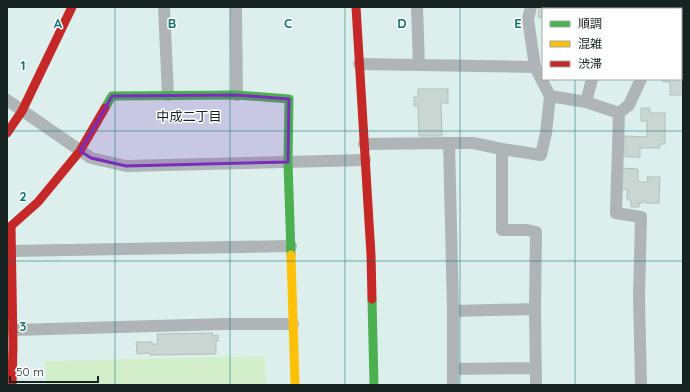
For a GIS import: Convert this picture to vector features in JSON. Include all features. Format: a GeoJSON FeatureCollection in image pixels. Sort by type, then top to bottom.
{"type":"FeatureCollection","features":[{"type":"Feature","properties":{"kind":"street"},"geometry":{"type":"LineString","coordinates":[[7,133],[22,110],[72,7]]}},
{"type":"Feature","properties":{"kind":"street"},"geometry":{"type":"LineString","coordinates":[[164,7],[168,94]]}},
{"type":"Feature","properties":{"kind":"street"},"geometry":{"type":"LineString","coordinates":[[236,7],[236,95]]}},
{"type":"Feature","properties":{"kind":"street"},"geometry":{"type":"LineString","coordinates":[[356,7],[371,255],[374,385]]}},
{"type":"Feature","properties":{"kind":"street"},"geometry":{"type":"LineString","coordinates":[[417,7],[419,65]]}},
{"type":"Feature","properties":{"kind":"street"},"geometry":{"type":"LineString","coordinates":[[531,7],[528,19],[536,67],[542,79]]}},
{"type":"Feature","properties":{"kind":"street"},"geometry":{"type":"LineString","coordinates":[[359,64],[536,67]]}},
{"type":"Feature","properties":{"kind":"street"},"geometry":{"type":"LineString","coordinates":[[364,144],[473,143],[541,155],[546,133],[550,96],[542,80]]}},
{"type":"Feature","properties":{"kind":"street"},"geometry":{"type":"LineString","coordinates":[[586,102],[592,80]]}},
{"type":"Feature","properties":{"kind":"street"},"geometry":{"type":"LineString","coordinates":[[641,80],[629,105],[619,113],[616,212],[641,217],[641,385]]}},
{"type":"Feature","properties":{"kind":"street"},"geometry":{"type":"LineString","coordinates":[[12,385],[14,330],[11,226],[38,202],[80,151],[112,96],[168,94],[236,95],[289,99],[288,162],[295,385]]}},
{"type":"Feature","properties":{"kind":"street"},"geometry":{"type":"LineString","coordinates":[[550,96],[586,102],[619,113]]}},
{"type":"Feature","properties":{"kind":"street"},"geometry":{"type":"LineString","coordinates":[[7,100],[91,158],[126,166],[366,160]]}},
{"type":"Feature","properties":{"kind":"street"},"geometry":{"type":"LineString","coordinates":[[448,143],[453,311],[453,385]]}},
{"type":"Feature","properties":{"kind":"street"},"geometry":{"type":"LineString","coordinates":[[502,149],[502,230],[527,230],[536,232],[536,385]]}},
{"type":"Feature","properties":{"kind":"street"},"geometry":{"type":"LineString","coordinates":[[11,251],[291,246]]}},
{"type":"Feature","properties":{"kind":"street"},"geometry":{"type":"LineString","coordinates":[[453,311],[535,309]]}},
{"type":"Feature","properties":{"kind":"street"},"geometry":{"type":"LineString","coordinates":[[14,330],[225,324],[293,324]]}},
{"type":"Feature","properties":{"kind":"street"},"geometry":{"type":"LineString","coordinates":[[453,370],[536,368]]}},
{"type":"Feature","properties":{"kind":"highlighted area"},"geometry":{"type":"Polygon","coordinates":[[[237,95],[289,99],[288,162],[126,166],[91,158],[80,151],[112,96],[237,95]]]}},
{"type":"Feature","properties":{"kind":"green space"},"geometry":{"type":"Polygon","coordinates":[[[265,356],[266,385],[46,385],[45,361],[265,356]]]}},
{"type":"Feature","properties":{"kind":"building"},"geometry":{"type":"Polygon","coordinates":[[[539,7],[559,7],[542,8],[542,18],[538,17],[539,7]]]}},
{"type":"Feature","properties":{"kind":"building"},"geometry":{"type":"Polygon","coordinates":[[[683,70],[683,95],[670,95],[670,82],[663,82],[663,80],[682,80],[683,70]]]}},
{"type":"Feature","properties":{"kind":"building"},"geometry":{"type":"Polygon","coordinates":[[[418,89],[448,89],[448,103],[441,103],[442,136],[419,136],[418,106],[414,106],[414,97],[418,97],[418,89]]]}},
{"type":"Feature","properties":{"kind":"building"},"geometry":{"type":"Polygon","coordinates":[[[641,108],[650,108],[650,113],[665,113],[665,144],[660,144],[660,148],[640,148],[640,157],[625,157],[625,136],[647,137],[647,121],[641,121],[641,108]]]}},
{"type":"Feature","properties":{"kind":"building"},"geometry":{"type":"Polygon","coordinates":[[[622,168],[638,169],[638,180],[640,182],[648,182],[647,177],[660,177],[659,203],[645,203],[645,201],[642,201],[642,203],[639,203],[639,207],[631,207],[631,200],[627,200],[627,189],[621,190],[622,168]]]}},
{"type":"Feature","properties":{"kind":"building"},"geometry":{"type":"Polygon","coordinates":[[[213,333],[213,336],[218,335],[218,341],[216,341],[216,354],[137,354],[136,342],[152,342],[152,344],[158,344],[157,334],[213,333]]]}},
{"type":"Feature","properties":{"kind":"traffic: fast"},"geometry":{"type":"LineString","coordinates":[[105,108],[112,96],[237,95],[289,99],[288,162],[291,255]]}},
{"type":"Feature","properties":{"kind":"traffic: fast"},"geometry":{"type":"LineString","coordinates":[[372,299],[374,385]]}},
{"type":"Feature","properties":{"kind":"traffic: slow"},"geometry":{"type":"LineString","coordinates":[[291,255],[295,385]]}},
{"type":"Feature","properties":{"kind":"traffic: jam"},"geometry":{"type":"LineString","coordinates":[[7,133],[22,111],[72,7]]}},
{"type":"Feature","properties":{"kind":"traffic: jam"},"geometry":{"type":"LineString","coordinates":[[356,7],[371,255],[372,299]]}},
{"type":"Feature","properties":{"kind":"traffic: jam"},"geometry":{"type":"LineString","coordinates":[[12,385],[13,345],[11,226],[38,202],[80,151],[105,108]]}},
{"type":"Feature","properties":{"kind":"district","name":"中成二丁目"},"geometry":{"type":"Point","coordinates":[189,116]}}]}
